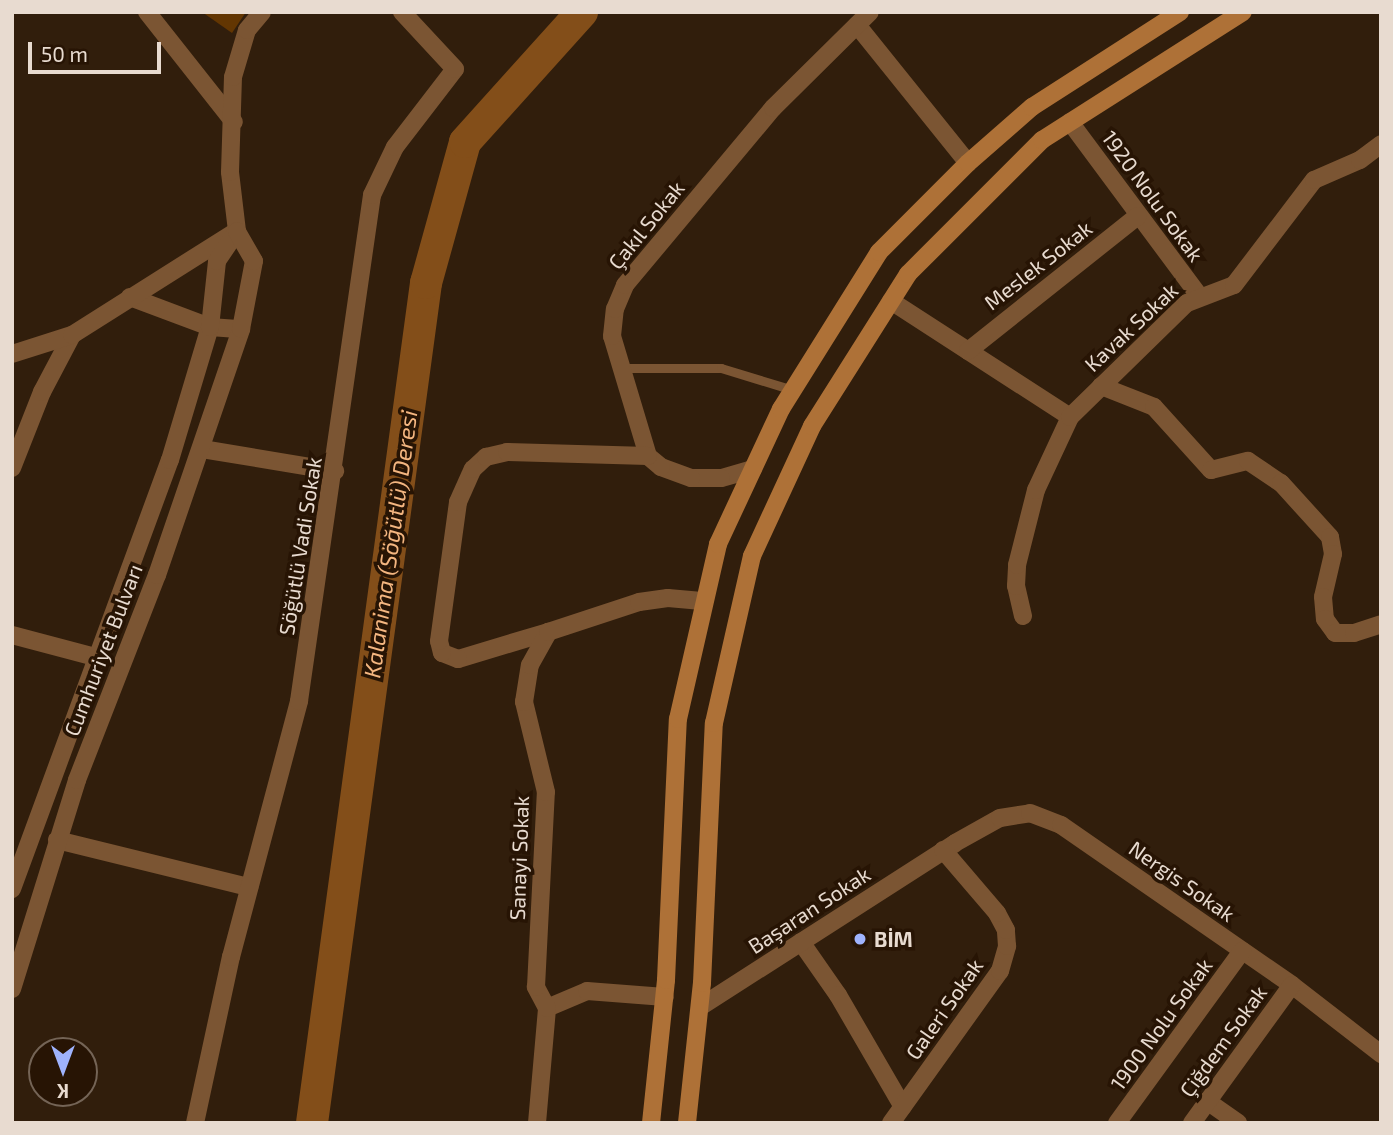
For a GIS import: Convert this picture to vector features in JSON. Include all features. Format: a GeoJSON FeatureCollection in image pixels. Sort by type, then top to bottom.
{"type":"FeatureCollection","features":[{"type":"Feature","properties":{"kind":"main road"},"geometry":{"type":"LineString","coordinates":[[651,1123],[665,997],[678,719],[702,601],[718,544],[753,469],[793,390],[879,252],[968,163],[1032,107],[1180,12]]}},
{"type":"Feature","properties":{"kind":"main road"},"geometry":{"type":"LineString","coordinates":[[687,1123],[700,1007],[714,723],[752,556],[812,426],[917,264],[1042,140],[1243,12]]}},
{"type":"Feature","properties":{"kind":"street"},"geometry":{"type":"LineString","coordinates":[[148,12],[234,122]]}},
{"type":"Feature","properties":{"kind":"street"},"geometry":{"type":"LineString","coordinates":[[12,354],[72,335],[237,231],[230,172],[236,56],[247,30],[262,12]]}},
{"type":"Feature","properties":{"kind":"street","name":"Söğütlü Vadi Sokak"},"geometry":{"type":"LineString","coordinates":[[195,1123],[249,887],[299,701],[335,471],[375,184],[395,147],[455,69],[402,12]]}},
{"type":"Feature","properties":{"kind":"street"},"geometry":{"type":"LineString","coordinates":[[863,19],[968,163]]}},
{"type":"Feature","properties":{"kind":"street","name":"Çakıl Sokak"},"geometry":{"type":"LineString","coordinates":[[648,456],[624,368],[612,336],[615,309],[625,285],[773,108],[863,19]]}},
{"type":"Feature","properties":{"kind":"street","name":"1920 Nolu Sokak"},"geometry":{"type":"LineString","coordinates":[[1070,122],[1199,296]]}},
{"type":"Feature","properties":{"kind":"street","name":"Kavak Sokak"},"geometry":{"type":"LineString","coordinates":[[1023,616],[1016,586],[1017,565],[1036,490],[1070,417],[1199,296],[1234,285],[1314,180],[1360,160],[1381,144]]}},
{"type":"Feature","properties":{"kind":"street","name":"Meslek Sokak"},"geometry":{"type":"LineString","coordinates":[[968,351],[1138,216]]}},
{"type":"Feature","properties":{"kind":"street","name":"Cumhuriyet Bulvarı"},"geometry":{"type":"LineString","coordinates":[[12,889],[95,657],[170,460],[210,327],[217,261],[237,231],[254,261],[241,329],[202,449],[57,840],[12,989]]}},
{"type":"Feature","properties":{"kind":"street"},"geometry":{"type":"LineString","coordinates":[[130,297],[210,327],[241,329]]}},
{"type":"Feature","properties":{"kind":"street"},"geometry":{"type":"LineString","coordinates":[[891,301],[1070,417]]}},
{"type":"Feature","properties":{"kind":"street"},"geometry":{"type":"LineString","coordinates":[[12,468],[19,438],[72,335]]}},
{"type":"Feature","properties":{"kind":"street"},"geometry":{"type":"LineString","coordinates":[[1101,386],[1154,407],[1211,470],[1248,461],[1281,483],[1330,537],[1333,554],[1324,597],[1325,619],[1335,633],[1354,633],[1381,624]]}},
{"type":"Feature","properties":{"kind":"street"},"geometry":{"type":"LineString","coordinates":[[202,449],[335,471]]}},
{"type":"Feature","properties":{"kind":"street"},"geometry":{"type":"LineString","coordinates":[[702,601],[668,597],[639,602],[458,659],[443,653],[439,641],[458,502],[472,469],[486,457],[507,452],[648,456],[661,467],[691,478],[721,478],[753,469]]}},
{"type":"Feature","properties":{"kind":"street","name":"Sanayi Sokak"},"geometry":{"type":"LineString","coordinates":[[537,1123],[547,1009],[536,987],[546,792],[524,702],[530,665],[548,632]]}},
{"type":"Feature","properties":{"kind":"street"},"geometry":{"type":"LineString","coordinates":[[12,635],[95,657]]}},
{"type":"Feature","properties":{"kind":"street","name":"Nergis Sokak"},"geometry":{"type":"LineString","coordinates":[[943,850],[1000,818],[1030,813],[1043,816],[1292,985],[1381,1054]]}},
{"type":"Feature","properties":{"kind":"street"},"geometry":{"type":"LineString","coordinates":[[57,840],[249,887]]}},
{"type":"Feature","properties":{"kind":"street","name":"Başaran Sokak"},"geometry":{"type":"LineString","coordinates":[[700,1007],[943,850]]}},
{"type":"Feature","properties":{"kind":"street","name":"Galeri Sokak"},"geometry":{"type":"LineString","coordinates":[[891,1123],[1000,971],[1007,946],[1006,930],[996,913],[943,850]]}},
{"type":"Feature","properties":{"kind":"street"},"geometry":{"type":"LineString","coordinates":[[801,942],[838,995],[903,1107]]}},
{"type":"Feature","properties":{"kind":"street","name":"1900 Nolu Sokak"},"geometry":{"type":"LineString","coordinates":[[1117,1123],[1242,951]]}},
{"type":"Feature","properties":{"kind":"street","name":"Çiğdem Sokak"},"geometry":{"type":"LineString","coordinates":[[1192,1123],[1292,985]]}},
{"type":"Feature","properties":{"kind":"street"},"geometry":{"type":"LineString","coordinates":[[547,1009],[587,991],[665,997]]}},
{"type":"Feature","properties":{"kind":"street"},"geometry":{"type":"LineString","coordinates":[[1208,1101],[1238,1123]]}},
{"type":"Feature","properties":{"kind":"lane"},"geometry":{"type":"LineString","coordinates":[[624,368],[721,368],[793,390]]}},
{"type":"Feature","properties":{"kind":"shaded area"},"geometry":{"type":"Polygon","coordinates":[[[202,12],[246,12],[232,33],[202,12]]]}},
{"type":"Feature","properties":{"kind":"waterway","name":"Kalanima (Söğütlü) Deresi"},"geometry":{"type":"LineString","coordinates":[[312,1123],[426,283],[465,142],[582,12]]}},
{"type":"Feature","properties":{"kind":"place","name":"BİM"},"geometry":{"type":"Point","coordinates":[860,939]}}]}
